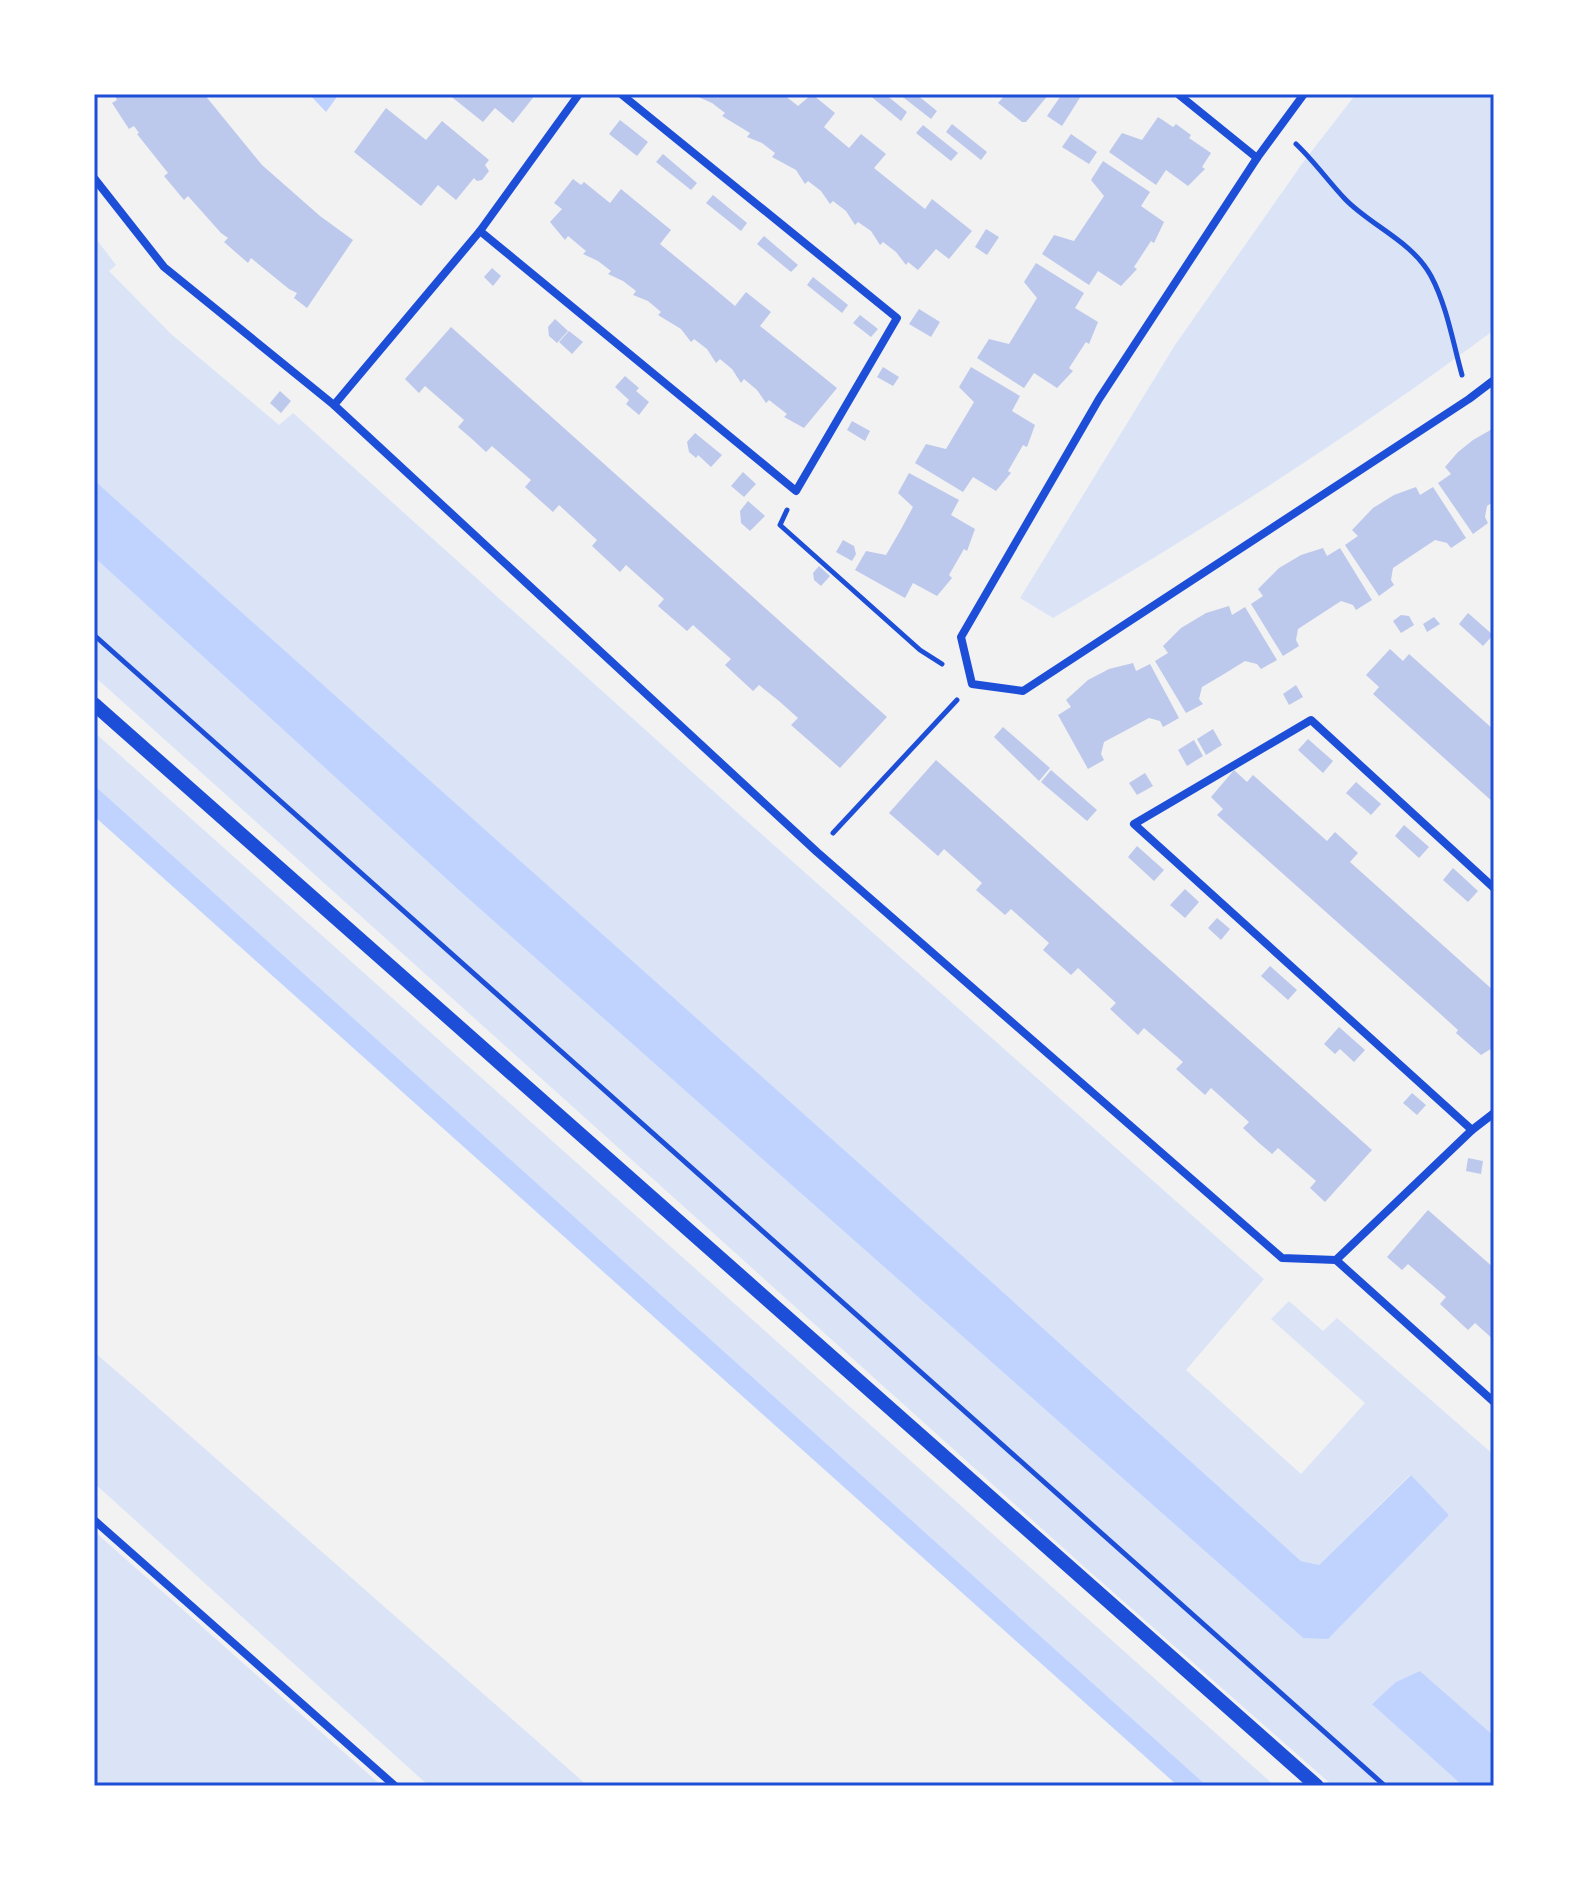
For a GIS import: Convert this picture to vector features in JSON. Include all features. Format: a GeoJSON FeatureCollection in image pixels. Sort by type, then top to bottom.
{"type":"FeatureCollection","features":[{"type":"Feature","properties":{"kind":"street"},"geometry":{"type":"LineString","coordinates":[[334,405],[480,231],[579,94]]}},
{"type":"Feature","properties":{"kind":"street"},"geometry":{"type":"LineString","coordinates":[[480,231],[796,491],[897,318],[621,94]]}},
{"type":"Feature","properties":{"kind":"street"},"geometry":{"type":"LineString","coordinates":[[1178,94],[1257,158]]}},
{"type":"Feature","properties":{"kind":"street"},"geometry":{"type":"LineString","coordinates":[[1304,94],[1257,158],[1099,399],[961,637],[972,684],[1023,691],[1494,380]]}},
{"type":"Feature","properties":{"kind":"street"},"geometry":{"type":"LineString","coordinates":[[94,178],[164,267],[334,405],[817,852],[1282,1258],[1336,1260],[1494,1402]]}},
{"type":"Feature","properties":{"kind":"street"},"geometry":{"type":"LineString","coordinates":[[94,704],[1317,1786]]}},
{"type":"Feature","properties":{"kind":"street"},"geometry":{"type":"LineString","coordinates":[[1472,1130],[1134,824],[1311,720],[1494,888]]}},
{"type":"Feature","properties":{"kind":"street"},"geometry":{"type":"LineString","coordinates":[[1336,1260],[1472,1130],[1494,1113]]}},
{"type":"Feature","properties":{"kind":"street"},"geometry":{"type":"LineString","coordinates":[[94,1520],[395,1786]]}},
{"type":"Feature","properties":{"kind":"path"},"geometry":{"type":"LineString","coordinates":[[1278,128],[1310,157],[1344,199],[1404,246],[1430,274],[1441,298],[1469,399]]}},
{"type":"Feature","properties":{"kind":"path"},"geometry":{"type":"LineString","coordinates":[[796,491],[780,525],[920,650],[972,684],[817,852]]}},
{"type":"Feature","properties":{"kind":"path"},"geometry":{"type":"LineString","coordinates":[[94,635],[1385,1786]]}},
{"type":"Feature","properties":{"kind":"shaded area"},"geometry":{"type":"Polygon","coordinates":[[[1356,94],[1494,94],[1494,330],[1278,480],[1053,618],[1020,598],[1175,345],[1304,161],[1356,94]]]}},
{"type":"Feature","properties":{"kind":"shaded area"},"geometry":{"type":"Polygon","coordinates":[[[94,236],[116,265],[109,271],[171,334],[279,425],[293,413],[740,815],[1264,1279],[1186,1370],[1301,1474],[1365,1403],[1271,1319],[1289,1301],[1323,1331],[1337,1318],[1494,1455],[1494,1736],[1420,1671],[1372,1703],[1463,1786],[1333,1786],[1080,1563],[94,676],[94,557],[462,893],[1303,1638],[1449,1515],[1410,1475],[1319,1565],[1301,1561],[94,480],[94,236]]]}},
{"type":"Feature","properties":{"kind":"shaded area"},"geometry":{"type":"Polygon","coordinates":[[[94,732],[1275,1786],[1207,1786],[94,785],[94,732]]]}},
{"type":"Feature","properties":{"kind":"shaded area"},"geometry":{"type":"Polygon","coordinates":[[[94,1352],[588,1786],[429,1786],[94,1483],[94,1352]]]}},
{"type":"Feature","properties":{"kind":"shaded area"},"geometry":{"type":"Polygon","coordinates":[[[94,1531],[382,1786],[94,1786],[94,1531]]]}},
{"type":"Feature","properties":{"kind":"water"},"geometry":{"type":"Polygon","coordinates":[[[309,94],[339,94],[326,112],[309,94]]]}},
{"type":"Feature","properties":{"kind":"water"},"geometry":{"type":"Polygon","coordinates":[[[94,480],[1301,1561],[1319,1565],[1411,1475],[1449,1515],[1328,1639],[1303,1638],[462,893],[94,557],[94,480]]]}},
{"type":"Feature","properties":{"kind":"water"},"geometry":{"type":"Polygon","coordinates":[[[94,785],[1207,1786],[1178,1786],[94,816],[94,785]]]}},
{"type":"Feature","properties":{"kind":"water"},"geometry":{"type":"Polygon","coordinates":[[[1420,1671],[1494,1736],[1494,1786],[1463,1786],[1372,1704],[1396,1682],[1420,1671]]]}},
{"type":"Feature","properties":{"kind":"building"},"geometry":{"type":"Polygon","coordinates":[[[114,94],[204,94],[262,165],[320,216],[353,240],[307,308],[294,298],[297,293],[251,258],[248,263],[224,242],[228,238],[188,196],[184,200],[164,176],[168,173],[134,126],[129,129],[112,103],[117,100],[114,94]]]}},
{"type":"Feature","properties":{"kind":"building"},"geometry":{"type":"Polygon","coordinates":[[[448,94],[536,94],[513,123],[495,108],[483,122],[448,94]]]}},
{"type":"Feature","properties":{"kind":"building"},"geometry":{"type":"Polygon","coordinates":[[[783,94],[798,106],[812,94],[835,113],[824,127],[849,148],[861,134],[886,154],[874,168],[925,209],[932,199],[972,231],[949,259],[936,249],[918,270],[908,262],[906,265],[883,242],[880,245],[871,231],[858,222],[855,225],[846,211],[833,201],[830,204],[821,191],[808,181],[805,184],[796,170],[772,157],[775,153],[747,137],[750,133],[722,116],[725,113],[696,96],[783,94]]]}},
{"type":"Feature","properties":{"kind":"building"},"geometry":{"type":"Polygon","coordinates":[[[868,94],[885,94],[907,112],[901,121],[868,94]]]}},
{"type":"Feature","properties":{"kind":"building"},"geometry":{"type":"Polygon","coordinates":[[[899,94],[916,94],[937,111],[931,119],[899,94]]]}},
{"type":"Feature","properties":{"kind":"building"},"geometry":{"type":"Polygon","coordinates":[[[1006,94],[1049,94],[1026,122],[1022,122],[998,103],[1006,94]]]}},
{"type":"Feature","properties":{"kind":"building"},"geometry":{"type":"Polygon","coordinates":[[[1062,94],[1081,96],[1062,126],[1047,116],[1062,94]]]}},
{"type":"Feature","properties":{"kind":"building"},"geometry":{"type":"Polygon","coordinates":[[[386,108],[426,140],[442,121],[489,160],[485,165],[489,171],[482,180],[474,178],[456,200],[438,185],[421,206],[354,152],[386,108]]]}},
{"type":"Feature","properties":{"kind":"building"},"geometry":{"type":"Polygon","coordinates":[[[1158,117],[1173,127],[1176,124],[1191,135],[1189,138],[1211,153],[1202,167],[1205,169],[1188,186],[1166,170],[1156,185],[1109,152],[1122,133],[1142,140],[1158,117]]]}},
{"type":"Feature","properties":{"kind":"building"},"geometry":{"type":"Polygon","coordinates":[[[620,120],[648,142],[637,156],[609,134],[620,120]]]}},
{"type":"Feature","properties":{"kind":"building"},"geometry":{"type":"Polygon","coordinates":[[[952,124],[987,152],[981,160],[946,132],[952,124]]]}},
{"type":"Feature","properties":{"kind":"building"},"geometry":{"type":"Polygon","coordinates":[[[923,125],[958,153],[951,161],[916,133],[923,125]]]}},
{"type":"Feature","properties":{"kind":"building"},"geometry":{"type":"Polygon","coordinates":[[[1071,134],[1097,152],[1089,164],[1062,147],[1071,134]]]}},
{"type":"Feature","properties":{"kind":"building"},"geometry":{"type":"Polygon","coordinates":[[[663,154],[697,183],[691,190],[656,162],[663,154]]]}},
{"type":"Feature","properties":{"kind":"building"},"geometry":{"type":"Polygon","coordinates":[[[1103,161],[1150,192],[1141,206],[1164,222],[1154,243],[1151,241],[1134,267],[1137,269],[1121,286],[1098,271],[1089,285],[1042,254],[1054,235],[1074,241],[1104,196],[1091,180],[1103,161]]]}},
{"type":"Feature","properties":{"kind":"building"},"geometry":{"type":"Polygon","coordinates":[[[573,179],[581,185],[584,182],[610,203],[621,189],[671,230],[660,244],[735,306],[746,292],[771,312],[760,326],[837,388],[804,428],[784,417],[787,414],[769,400],[766,403],[744,379],[741,383],[732,369],[720,359],[716,363],[707,349],[694,339],[691,342],[681,329],[658,315],[661,312],[648,301],[633,295],[636,291],[608,274],[611,271],[598,261],[583,254],[586,251],[568,236],[565,240],[550,222],[562,209],[554,203],[573,179]]]}},
{"type":"Feature","properties":{"kind":"building"},"geometry":{"type":"Polygon","coordinates":[[[713,195],[747,223],[741,231],[706,203],[713,195]]]}},
{"type":"Feature","properties":{"kind":"building"},"geometry":{"type":"Polygon","coordinates":[[[986,229],[999,237],[987,255],[975,247],[986,229]]]}},
{"type":"Feature","properties":{"kind":"building"},"geometry":{"type":"Polygon","coordinates":[[[764,236],[798,265],[791,272],[757,244],[764,236]]]}},
{"type":"Feature","properties":{"kind":"building"},"geometry":{"type":"Polygon","coordinates":[[[1036,263],[1084,293],[1075,308],[1098,322],[1089,344],[1086,342],[1069,368],[1073,371],[1057,388],[1034,373],[1024,388],[977,358],[989,339],[1009,344],[1037,298],[1024,282],[1036,263]]]}},
{"type":"Feature","properties":{"kind":"building"},"geometry":{"type":"Polygon","coordinates":[[[492,268],[501,276],[493,286],[484,277],[492,268]]]}},
{"type":"Feature","properties":{"kind":"building"},"geometry":{"type":"Polygon","coordinates":[[[813,277],[848,305],[842,313],[807,285],[813,277]]]}},
{"type":"Feature","properties":{"kind":"building"},"geometry":{"type":"Polygon","coordinates":[[[919,309],[940,322],[931,337],[909,324],[919,309]]]}},
{"type":"Feature","properties":{"kind":"building"},"geometry":{"type":"Polygon","coordinates":[[[860,315],[878,329],[871,337],[853,323],[860,315]]]}},
{"type":"Feature","properties":{"kind":"building"},"geometry":{"type":"Polygon","coordinates":[[[555,319],[568,331],[557,343],[549,336],[548,327],[555,319]]]}},
{"type":"Feature","properties":{"kind":"building"},"geometry":{"type":"Polygon","coordinates":[[[451,327],[887,717],[840,768],[791,725],[798,718],[779,701],[759,685],[753,691],[725,665],[731,659],[693,625],[687,631],[658,606],[664,599],[626,565],[620,572],[592,546],[597,540],[559,505],[553,512],[525,487],[531,480],[492,446],[486,452],[458,427],[464,420],[425,386],[419,393],[405,379],[451,327]]]}},
{"type":"Feature","properties":{"kind":"building"},"geometry":{"type":"Polygon","coordinates":[[[569,331],[583,342],[572,354],[559,342],[569,331]]]}},
{"type":"Feature","properties":{"kind":"building"},"geometry":{"type":"Polygon","coordinates":[[[883,367],[899,377],[893,386],[877,377],[883,367]]]}},
{"type":"Feature","properties":{"kind":"building"},"geometry":{"type":"Polygon","coordinates":[[[971,367],[1020,396],[1012,411],[1035,425],[1027,447],[1023,445],[1008,471],[1011,473],[996,491],[973,477],[963,492],[915,463],[926,444],[946,449],[974,402],[959,387],[971,367]]]}},
{"type":"Feature","properties":{"kind":"building"},"geometry":{"type":"Polygon","coordinates":[[[625,376],[649,402],[639,415],[626,404],[629,400],[615,387],[625,376]]]}},
{"type":"Feature","properties":{"kind":"building"},"geometry":{"type":"Polygon","coordinates":[[[280,391],[291,401],[281,413],[270,403],[280,391]]]}},
{"type":"Feature","properties":{"kind":"building"},"geometry":{"type":"Polygon","coordinates":[[[852,421],[870,431],[865,441],[847,430],[852,421]]]}},
{"type":"Feature","properties":{"kind":"building"},"geometry":{"type":"Polygon","coordinates":[[[1494,428],[1494,501],[1487,506],[1485,517],[1488,523],[1473,534],[1438,483],[1451,474],[1445,467],[1458,452],[1494,428]]]}},
{"type":"Feature","properties":{"kind":"building"},"geometry":{"type":"Polygon","coordinates":[[[695,433],[722,455],[711,467],[698,455],[696,458],[689,452],[687,442],[695,433]]]}},
{"type":"Feature","properties":{"kind":"building"},"geometry":{"type":"Polygon","coordinates":[[[743,472],[756,484],[744,497],[731,486],[743,472]]]}},
{"type":"Feature","properties":{"kind":"building"},"geometry":{"type":"Polygon","coordinates":[[[909,473],[959,500],[951,515],[975,529],[967,551],[964,549],[949,575],[952,578],[937,596],[913,583],[905,598],[855,570],[866,551],[886,555],[900,531],[913,507],[898,493],[909,473]]]}},
{"type":"Feature","properties":{"kind":"building"},"geometry":{"type":"Polygon","coordinates":[[[1416,487],[1420,495],[1433,487],[1466,538],[1451,548],[1447,543],[1435,540],[1393,568],[1391,580],[1394,585],[1379,596],[1345,545],[1358,536],[1352,530],[1373,508],[1394,495],[1416,487]]]}},
{"type":"Feature","properties":{"kind":"building"},"geometry":{"type":"Polygon","coordinates":[[[748,501],[765,516],[750,531],[741,523],[740,511],[748,501]]]}},
{"type":"Feature","properties":{"kind":"building"},"geometry":{"type":"Polygon","coordinates":[[[843,540],[854,546],[856,554],[852,561],[836,552],[843,540]]]}},
{"type":"Feature","properties":{"kind":"building"},"geometry":{"type":"Polygon","coordinates":[[[1323,548],[1327,556],[1340,548],[1372,600],[1356,610],[1353,605],[1341,601],[1298,629],[1296,640],[1299,646],[1283,656],[1251,604],[1263,596],[1258,589],[1279,568],[1301,555],[1323,548]]]}},
{"type":"Feature","properties":{"kind":"building"},"geometry":{"type":"Polygon","coordinates":[[[819,566],[830,576],[821,586],[814,580],[813,573],[819,566]]]}},
{"type":"Feature","properties":{"kind":"building"},"geometry":{"type":"Polygon","coordinates":[[[1229,606],[1232,615],[1245,607],[1277,660],[1261,669],[1257,664],[1245,661],[1202,687],[1199,699],[1203,704],[1186,713],[1155,661],[1168,653],[1163,646],[1181,628],[1206,613],[1229,606]]]}},
{"type":"Feature","properties":{"kind":"building"},"geometry":{"type":"Polygon","coordinates":[[[1468,613],[1493,635],[1483,646],[1459,624],[1468,613]]]}},
{"type":"Feature","properties":{"kind":"building"},"geometry":{"type":"Polygon","coordinates":[[[1401,615],[1409,616],[1414,625],[1401,633],[1393,621],[1401,615]]]}},
{"type":"Feature","properties":{"kind":"building"},"geometry":{"type":"Polygon","coordinates":[[[1434,617],[1440,624],[1427,632],[1423,624],[1434,617]]]}},
{"type":"Feature","properties":{"kind":"building"},"geometry":{"type":"Polygon","coordinates":[[[1390,649],[1403,661],[1409,654],[1494,730],[1494,803],[1373,694],[1379,687],[1366,675],[1390,649]]]}},
{"type":"Feature","properties":{"kind":"building"},"geometry":{"type":"Polygon","coordinates":[[[1133,663],[1136,671],[1150,664],[1179,718],[1163,727],[1160,721],[1149,718],[1104,742],[1101,754],[1104,760],[1088,769],[1058,715],[1071,707],[1066,700],[1088,680],[1109,669],[1133,663]]]}},
{"type":"Feature","properties":{"kind":"building"},"geometry":{"type":"Polygon","coordinates":[[[1296,685],[1303,697],[1289,705],[1283,694],[1296,685]]]}},
{"type":"Feature","properties":{"kind":"building"},"geometry":{"type":"Polygon","coordinates":[[[1003,727],[1050,768],[1039,781],[994,737],[1003,727]]]}},
{"type":"Feature","properties":{"kind":"building"},"geometry":{"type":"Polygon","coordinates":[[[1213,729],[1222,745],[1206,755],[1197,739],[1213,729]]]}},
{"type":"Feature","properties":{"kind":"building"},"geometry":{"type":"Polygon","coordinates":[[[1308,739],[1333,761],[1323,773],[1298,750],[1308,739]]]}},
{"type":"Feature","properties":{"kind":"building"},"geometry":{"type":"Polygon","coordinates":[[[1194,740],[1203,756],[1187,766],[1178,750],[1194,740]]]}},
{"type":"Feature","properties":{"kind":"building"},"geometry":{"type":"Polygon","coordinates":[[[936,760],[1372,1150],[1325,1202],[1310,1188],[1316,1181],[1278,1148],[1272,1154],[1258,1142],[1243,1128],[1249,1122],[1211,1088],[1205,1095],[1176,1069],[1183,1062],[1144,1028],[1138,1035],[1110,1009],[1116,1003],[1078,968],[1071,975],[1043,950],[1049,943],[1011,909],[1005,915],[976,890],[982,883],[944,849],[938,856],[889,813],[936,760]]]}},
{"type":"Feature","properties":{"kind":"building"},"geometry":{"type":"Polygon","coordinates":[[[1051,770],[1097,810],[1087,821],[1041,782],[1051,770]]]}},
{"type":"Feature","properties":{"kind":"building"},"geometry":{"type":"Polygon","coordinates":[[[1234,770],[1247,782],[1253,775],[1327,841],[1335,832],[1358,853],[1350,862],[1494,991],[1494,1047],[1481,1055],[1436,1010],[1217,815],[1223,809],[1211,797],[1234,770]]]}},
{"type":"Feature","properties":{"kind":"building"},"geometry":{"type":"Polygon","coordinates":[[[1145,773],[1153,786],[1137,795],[1129,783],[1145,773]]]}},
{"type":"Feature","properties":{"kind":"building"},"geometry":{"type":"Polygon","coordinates":[[[1356,782],[1381,804],[1371,815],[1346,793],[1356,782]]]}},
{"type":"Feature","properties":{"kind":"building"},"geometry":{"type":"Polygon","coordinates":[[[1404,825],[1429,847],[1419,858],[1395,836],[1404,825]]]}},
{"type":"Feature","properties":{"kind":"building"},"geometry":{"type":"Polygon","coordinates":[[[1137,846],[1164,870],[1154,881],[1128,857],[1137,846]]]}},
{"type":"Feature","properties":{"kind":"building"},"geometry":{"type":"Polygon","coordinates":[[[1453,868],[1478,891],[1468,902],[1443,880],[1453,868]]]}},
{"type":"Feature","properties":{"kind":"building"},"geometry":{"type":"Polygon","coordinates":[[[1185,889],[1199,902],[1185,918],[1170,905],[1185,889]]]}},
{"type":"Feature","properties":{"kind":"building"},"geometry":{"type":"Polygon","coordinates":[[[1217,918],[1230,929],[1221,940],[1208,928],[1217,918]]]}},
{"type":"Feature","properties":{"kind":"building"},"geometry":{"type":"Polygon","coordinates":[[[1270,966],[1297,990],[1288,1000],[1261,976],[1270,966]]]}},
{"type":"Feature","properties":{"kind":"building"},"geometry":{"type":"Polygon","coordinates":[[[1339,1027],[1365,1050],[1354,1062],[1340,1049],[1335,1054],[1324,1044],[1339,1027]]]}},
{"type":"Feature","properties":{"kind":"building"},"geometry":{"type":"Polygon","coordinates":[[[1412,1093],[1426,1105],[1417,1115],[1403,1103],[1412,1093]]]}},
{"type":"Feature","properties":{"kind":"building"},"geometry":{"type":"Polygon","coordinates":[[[1468,1158],[1483,1161],[1481,1174],[1466,1171],[1468,1158]]]}},
{"type":"Feature","properties":{"kind":"building"},"geometry":{"type":"Polygon","coordinates":[[[1428,1210],[1494,1268],[1494,1340],[1475,1323],[1468,1330],[1440,1304],[1446,1297],[1408,1264],[1402,1270],[1387,1257],[1428,1210]]]}}]}
